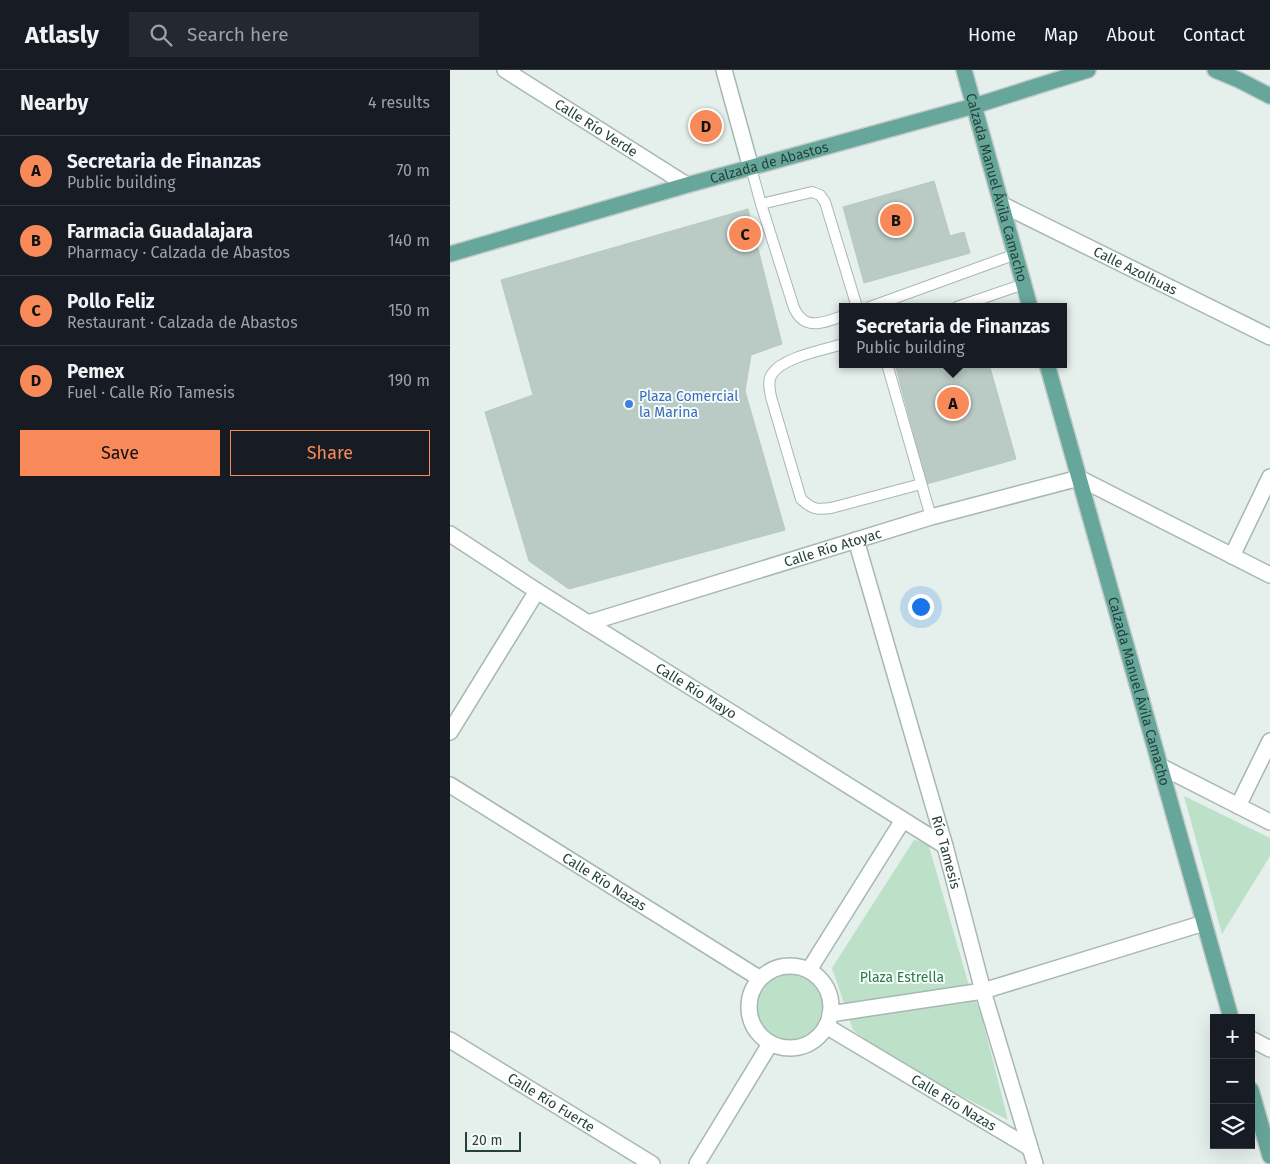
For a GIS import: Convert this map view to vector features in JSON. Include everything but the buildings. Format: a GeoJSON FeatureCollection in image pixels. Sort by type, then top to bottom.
{"type":"FeatureCollection","features":[{"type":"Feature","properties":{"kind":"main road","name":"Calzada Manuel Ávila Camacho"},"geometry":{"type":"LineString","coordinates":[[964,70],[1029,303]]}},
{"type":"Feature","properties":{"kind":"main road"},"geometry":{"type":"LineString","coordinates":[[1215,70],[1270,96]]}},
{"type":"Feature","properties":{"kind":"main road","name":"Calzada de Abastos"},"geometry":{"type":"LineString","coordinates":[[450,254],[686,185],[974,106],[1082,71]]}},
{"type":"Feature","properties":{"kind":"main road","name":"Calzada Manuel Ávila Camacho"},"geometry":{"type":"LineString","coordinates":[[1048,368],[1230,1014]]}},
{"type":"Feature","properties":{"kind":"main road"},"geometry":{"type":"LineString","coordinates":[[1255,1104],[1270,1156]]}},
{"type":"Feature","properties":{"kind":"street","name":"Calle Río Verde"},"geometry":{"type":"LineString","coordinates":[[505,70],[686,185]]}},
{"type":"Feature","properties":{"kind":"street"},"geometry":{"type":"LineString","coordinates":[[724,70],[751,168]]}},
{"type":"Feature","properties":{"kind":"street","name":"Calle Azolhuas"},"geometry":{"type":"LineString","coordinates":[[1001,204],[1270,337]]}},
{"type":"Feature","properties":{"kind":"street"},"geometry":{"type":"LineString","coordinates":[[1232,556],[1270,477]]}},
{"type":"Feature","properties":{"kind":"street"},"geometry":{"type":"LineString","coordinates":[[1079,478],[1270,575]]}},
{"type":"Feature","properties":{"kind":"street","name":"Calle Río Atoyac"},"geometry":{"type":"LineString","coordinates":[[588,623],[931,517],[1079,478]]}},
{"type":"Feature","properties":{"kind":"street","name":"Calle Río Mayo"},"geometry":{"type":"LineString","coordinates":[[450,534],[537,591],[944,846]]}},
{"type":"Feature","properties":{"kind":"street","name":"Río Tamesis"},"geometry":{"type":"LineString","coordinates":[[856,540],[944,846],[983,991],[1035,1164]]}},
{"type":"Feature","properties":{"kind":"street"},"geometry":{"type":"LineString","coordinates":[[450,732],[537,591]]}},
{"type":"Feature","properties":{"kind":"street"},"geometry":{"type":"LineString","coordinates":[[1238,806],[1270,740]]}},
{"type":"Feature","properties":{"kind":"street"},"geometry":{"type":"LineString","coordinates":[[1160,766],[1270,822]]}},
{"type":"Feature","properties":{"kind":"street","name":"Calle Río Nazas"},"geometry":{"type":"LineString","coordinates":[[450,785],[760,978]]}},
{"type":"Feature","properties":{"kind":"street"},"geometry":{"type":"LineString","coordinates":[[809,970],[903,820]]}},
{"type":"Feature","properties":{"kind":"street"},"geometry":{"type":"LineString","coordinates":[[828,1020],[983,991],[1204,923]]}},
{"type":"Feature","properties":{"kind":"street"},"geometry":{"type":"LineString","coordinates":[[797,966],[809,970],[827,988],[831,1001],[828,1020],[818,1037],[808,1044],[795,1048],[782,1048],[770,1044],[760,1036],[752,1025],[748,1012],[748,999],[753,987],[771,969],[797,966]]}},
{"type":"Feature","properties":{"kind":"street","name":"Calle Río Nazas"},"geometry":{"type":"LineString","coordinates":[[828,1020],[1030,1148]]}},
{"type":"Feature","properties":{"kind":"street","name":"Calle Río Fuerte"},"geometry":{"type":"LineString","coordinates":[[450,1040],[652,1164]]}},
{"type":"Feature","properties":{"kind":"street"},"geometry":{"type":"LineString","coordinates":[[1255,1041],[1270,1049]]}},
{"type":"Feature","properties":{"kind":"street"},"geometry":{"type":"LineString","coordinates":[[697,1164],[770,1044]]}},
{"type":"Feature","properties":{"kind":"lane"},"geometry":{"type":"LineString","coordinates":[[751,168],[794,308],[802,320],[813,323],[839,317]]}},
{"type":"Feature","properties":{"kind":"lane"},"geometry":{"type":"LineString","coordinates":[[761,204],[812,192],[820,195],[825,202],[856,303]]}},
{"type":"Feature","properties":{"kind":"lane"},"geometry":{"type":"LineString","coordinates":[[881,303],[1016,254]]}},
{"type":"Feature","properties":{"kind":"lane"},"geometry":{"type":"LineString","coordinates":[[969,303],[1024,284]]}},
{"type":"Feature","properties":{"kind":"lane"},"geometry":{"type":"LineString","coordinates":[[839,345],[793,359],[778,367],[771,375],[769,383],[771,398],[801,499],[810,507],[819,510],[921,484]]}},
{"type":"Feature","properties":{"kind":"lane"},"geometry":{"type":"LineString","coordinates":[[888,368],[931,517]]}},
{"type":"Feature","properties":{"kind":"green space"},"geometry":{"type":"Polygon","coordinates":[[[1184,796],[1270,838],[1270,856],[1222,934],[1184,796]]]}},
{"type":"Feature","properties":{"kind":"green space","name":"Plaza Estrella"},"geometry":{"type":"Polygon","coordinates":[[[914,840],[928,843],[968,982],[981,1014],[1008,1120],[894,1061],[853,1030],[832,968],[914,840]]]}},
{"type":"Feature","properties":{"kind":"green space"},"geometry":{"type":"Polygon","coordinates":[[[790,970],[811,976],[821,986],[827,1007],[821,1028],[811,1038],[790,1044],[769,1038],[759,1028],[753,1007],[759,986],[769,976],[790,970]]]}},
{"type":"Feature","properties":{"kind":"place","name":"Pemex"},"geometry":{"type":"Point","coordinates":[706,126]}},
{"type":"Feature","properties":{"kind":"place","name":"Farmacia Guadalajara"},"geometry":{"type":"Point","coordinates":[896,220]}},
{"type":"Feature","properties":{"kind":"place","name":"Pollo Feliz"},"geometry":{"type":"Point","coordinates":[745,234]}},
{"type":"Feature","properties":{"kind":"place","name":"Secretaria de Finanzas"},"geometry":{"type":"Point","coordinates":[953,403]}},
{"type":"Feature","properties":{"kind":"place","name":"Plaza Comercial la Marina"},"geometry":{"type":"Point","coordinates":[629,404]}}]}
